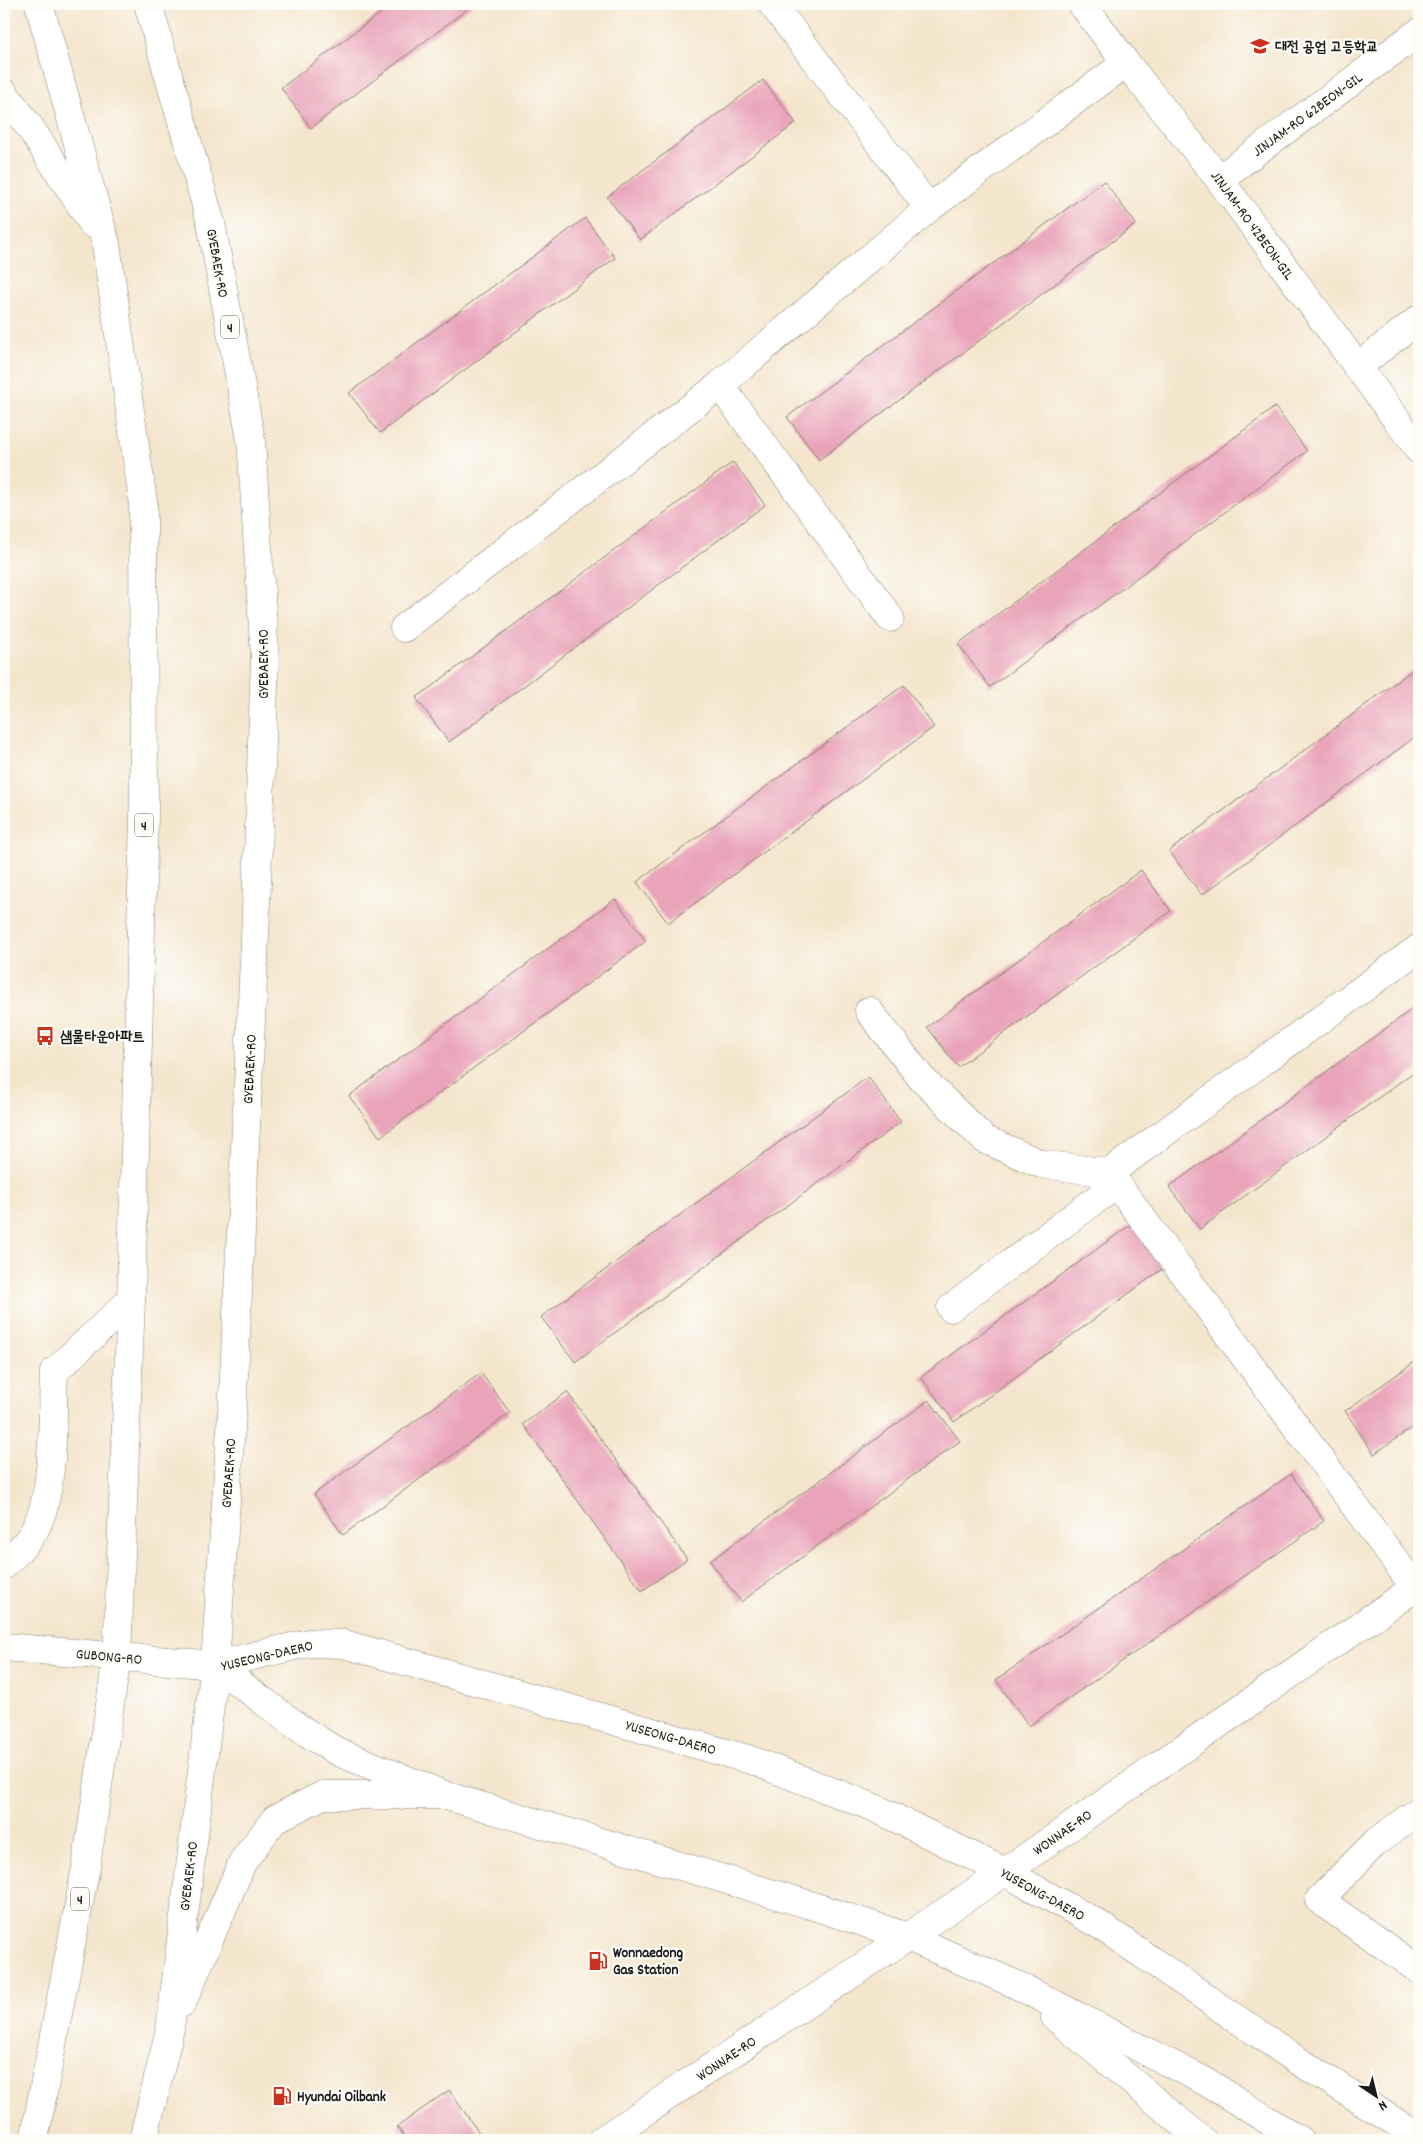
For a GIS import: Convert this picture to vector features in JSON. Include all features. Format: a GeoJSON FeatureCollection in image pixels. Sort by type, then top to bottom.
{"type":"FeatureCollection","features":[{"type":"Feature","properties":{"kind":"main road","name":"4"},"geometry":{"type":"LineString","coordinates":[[34,2140],[86,1867],[117,1657],[131,1300],[144,816],[143,501],[106,244],[39,4]]}},
{"type":"Feature","properties":{"kind":"main road","name":"GYEBAEK-RO"},"geometry":{"type":"LineString","coordinates":[[143,2140],[170,2029],[215,1666],[234,1377],[255,939],[264,658],[251,440],[211,223],[148,4]]}},
{"type":"Feature","properties":{"kind":"main road"},"geometry":{"type":"LineString","coordinates":[[772,4],[929,208]]}},
{"type":"Feature","properties":{"kind":"main road","name":"JINJAM-RO 42BEON-GIL"},"geometry":{"type":"LineString","coordinates":[[1082,4],[1126,63],[1219,179],[1419,450]]}},
{"type":"Feature","properties":{"kind":"main road","name":"JINJAM-RO 62BEON-GIL"},"geometry":{"type":"LineString","coordinates":[[1219,179],[1419,32]]}},
{"type":"Feature","properties":{"kind":"main road"},"geometry":{"type":"LineString","coordinates":[[404,628],[720,385],[929,208],[1126,63]]}},
{"type":"Feature","properties":{"kind":"main road"},"geometry":{"type":"LineString","coordinates":[[4,93],[31,129],[106,244]]}},
{"type":"Feature","properties":{"kind":"main road"},"geometry":{"type":"LineString","coordinates":[[1357,367],[1419,319]]}},
{"type":"Feature","properties":{"kind":"main road"},"geometry":{"type":"LineString","coordinates":[[720,385],[890,618]]}},
{"type":"Feature","properties":{"kind":"main road"},"geometry":{"type":"LineString","coordinates":[[951,1308],[1113,1179],[1419,948]]}},
{"type":"Feature","properties":{"kind":"main road"},"geometry":{"type":"LineString","coordinates":[[870,1011],[922,1079],[984,1139],[1041,1164],[1113,1179],[1418,1588]]}},
{"type":"Feature","properties":{"kind":"main road"},"geometry":{"type":"LineString","coordinates":[[4,1566],[33,1534],[44,1502],[50,1476],[54,1372],[131,1300]]}},
{"type":"Feature","properties":{"kind":"main road","name":"WONNAE-RO"},"geometry":{"type":"LineString","coordinates":[[602,2140],[1005,1872],[1418,1588]]}},
{"type":"Feature","properties":{"kind":"main road","name":"YUSEONG-DAERO"},"geometry":{"type":"LineString","coordinates":[[215,1666],[308,1643],[344,1644],[751,1760],[875,1808],[1005,1872],[1098,1924],[1294,2058],[1419,2137]]}},
{"type":"Feature","properties":{"kind":"main road","name":"GUBONG-RO"},"geometry":{"type":"LineString","coordinates":[[4,1647],[215,1666]]}},
{"type":"Feature","properties":{"kind":"main road","name":"YUSEONG-DAERO"},"geometry":{"type":"LineString","coordinates":[[215,1666],[298,1727],[336,1751],[444,1795],[807,1904],[908,1937],[1015,1984],[1210,2084],[1299,2140]]}},
{"type":"Feature","properties":{"kind":"main road"},"geometry":{"type":"LineString","coordinates":[[170,2029],[243,1861],[275,1819],[323,1795],[444,1795]]}},
{"type":"Feature","properties":{"kind":"main road"},"geometry":{"type":"LineString","coordinates":[[1419,1810],[1376,1841],[1319,1900],[1419,1970]]}},
{"type":"Feature","properties":{"kind":"main road"},"geometry":{"type":"LineString","coordinates":[[1015,1984],[1202,2140]]}},
{"type":"Feature","properties":{"kind":"building"},"geometry":{"type":"Polygon","coordinates":[[[392,4],[474,4],[311,128],[281,88],[392,4]]]}},
{"type":"Feature","properties":{"kind":"building"},"geometry":{"type":"Polygon","coordinates":[[[763,80],[796,123],[640,240],[607,197],[763,80]]]}},
{"type":"Feature","properties":{"kind":"building"},"geometry":{"type":"Polygon","coordinates":[[[1104,181],[1136,224],[819,460],[787,417],[1104,181]]]}},
{"type":"Feature","properties":{"kind":"building"},"geometry":{"type":"Polygon","coordinates":[[[585,218],[615,258],[380,433],[349,393],[585,218]]]}},
{"type":"Feature","properties":{"kind":"building"},"geometry":{"type":"Polygon","coordinates":[[[1275,407],[1307,451],[990,687],[958,644],[1275,407]]]}},
{"type":"Feature","properties":{"kind":"building"},"geometry":{"type":"Polygon","coordinates":[[[733,462],[765,505],[449,742],[416,698],[733,462]]]}},
{"type":"Feature","properties":{"kind":"building"},"geometry":{"type":"Polygon","coordinates":[[[1419,665],[1419,734],[1202,895],[1169,851],[1419,665]]]}},
{"type":"Feature","properties":{"kind":"building"},"geometry":{"type":"Polygon","coordinates":[[[904,685],[934,727],[668,923],[637,882],[904,685]]]}},
{"type":"Feature","properties":{"kind":"building"},"geometry":{"type":"Polygon","coordinates":[[[1141,870],[1171,911],[958,1067],[927,1027],[1141,870]]]}},
{"type":"Feature","properties":{"kind":"building"},"geometry":{"type":"Polygon","coordinates":[[[615,899],[646,941],[380,1137],[349,1096],[615,899]]]}},
{"type":"Feature","properties":{"kind":"building"},"geometry":{"type":"Polygon","coordinates":[[[1419,1004],[1419,1068],[1200,1229],[1169,1187],[1419,1004]]]}},
{"type":"Feature","properties":{"kind":"building"},"geometry":{"type":"Polygon","coordinates":[[[868,1077],[901,1122],[575,1362],[541,1317],[868,1077]]]}},
{"type":"Feature","properties":{"kind":"building"},"geometry":{"type":"Polygon","coordinates":[[[1137,1220],[1169,1264],[954,1422],[921,1377],[1137,1220]]]}},
{"type":"Feature","properties":{"kind":"building"},"geometry":{"type":"Polygon","coordinates":[[[1419,1359],[1419,1423],[1374,1454],[1345,1411],[1419,1359]]]}},
{"type":"Feature","properties":{"kind":"building"},"geometry":{"type":"Polygon","coordinates":[[[481,1373],[510,1413],[343,1535],[314,1494],[481,1373]]]}},
{"type":"Feature","properties":{"kind":"building"},"geometry":{"type":"Polygon","coordinates":[[[567,1392],[687,1559],[642,1591],[523,1424],[567,1392]]]}},
{"type":"Feature","properties":{"kind":"building"},"geometry":{"type":"Polygon","coordinates":[[[929,1400],[960,1441],[741,1602],[710,1561],[929,1400]]]}},
{"type":"Feature","properties":{"kind":"building"},"geometry":{"type":"Polygon","coordinates":[[[1291,1474],[1324,1521],[1029,1726],[996,1680],[1291,1474]]]}},
{"type":"Feature","properties":{"kind":"building"},"geometry":{"type":"Polygon","coordinates":[[[449,2090],[484,2140],[407,2140],[397,2127],[449,2090]]]}},
{"type":"Feature","properties":{"kind":"place","name":"대전 공업 고등학교"},"geometry":{"type":"Point","coordinates":[1260,46]}},
{"type":"Feature","properties":{"kind":"place","name":"샘물타운아파트"},"geometry":{"type":"Point","coordinates":[45,1036]}},
{"type":"Feature","properties":{"kind":"place","name":"Wonnaedong Gas Station"},"geometry":{"type":"Point","coordinates":[598,1961]}},
{"type":"Feature","properties":{"kind":"place","name":"Hyundai Oilbank"},"geometry":{"type":"Point","coordinates":[282,2096]}}]}
